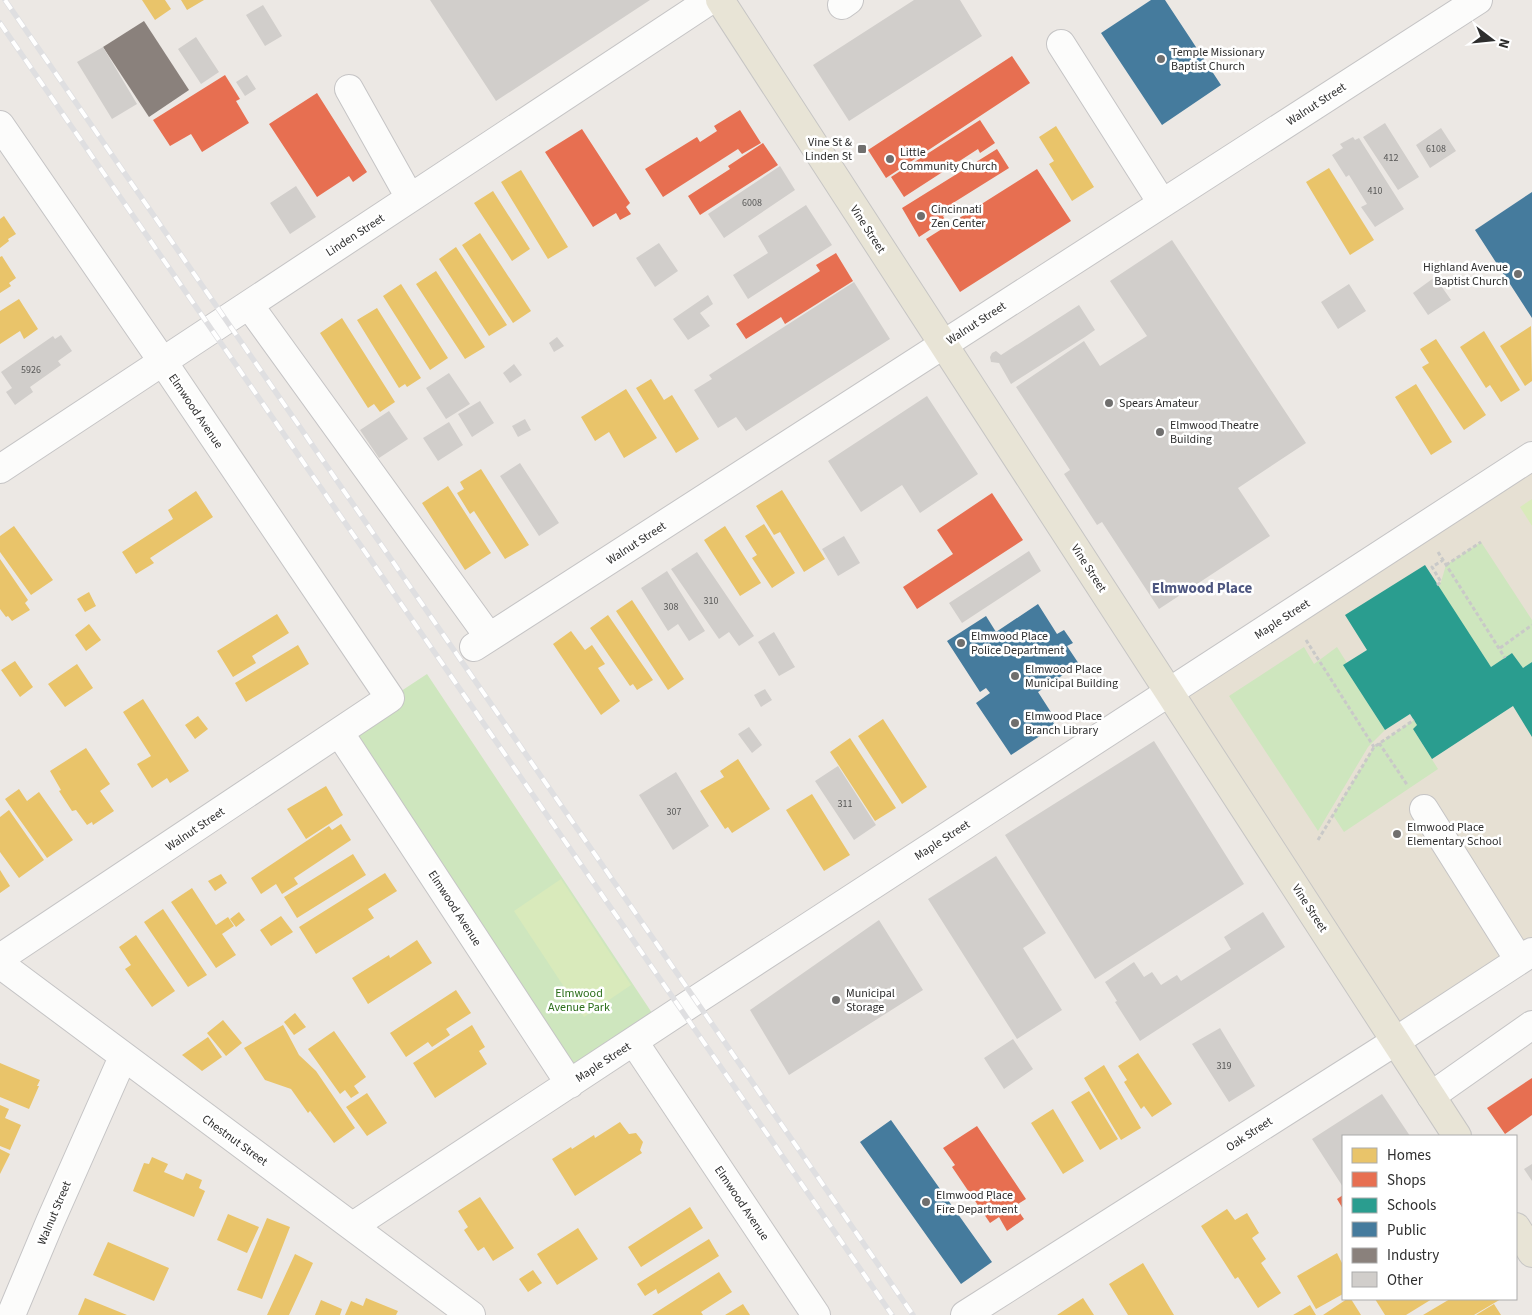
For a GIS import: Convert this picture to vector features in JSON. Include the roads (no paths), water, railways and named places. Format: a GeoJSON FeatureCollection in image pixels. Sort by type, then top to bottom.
{"type":"FeatureCollection","features":[{"type":"Feature","properties":{"kind":"main road","name":"Vine Street"},"geometry":{"type":"LineString","coordinates":[[720,0],[1456,1135]]}},
{"type":"Feature","properties":{"kind":"main road"},"geometry":{"type":"LineString","coordinates":[[1517,1229],[1532,1253]]}},
{"type":"Feature","properties":{"kind":"street","name":"Linden Street"},"geometry":{"type":"LineString","coordinates":[[0,469],[710,0]]}},
{"type":"Feature","properties":{"kind":"street","name":"Walnut Street"},"geometry":{"type":"LineString","coordinates":[[249,305],[482,642],[1478,0]]}},
{"type":"Feature","properties":{"kind":"street"},"geometry":{"type":"LineString","coordinates":[[1061,44],[1162,203]]}},
{"type":"Feature","properties":{"kind":"street"},"geometry":{"type":"LineString","coordinates":[[349,89],[410,198]]}},
{"type":"Feature","properties":{"kind":"street","name":"Elmwood Avenue"},"geometry":{"type":"LineString","coordinates":[[0,125],[390,698]]}},
{"type":"Feature","properties":{"kind":"street","name":"Maple Street"},"geometry":{"type":"LineString","coordinates":[[353,1226],[1532,456]]}},
{"type":"Feature","properties":{"kind":"street","name":"Walnut Street"},"geometry":{"type":"LineString","coordinates":[[0,958],[390,698]]}},
{"type":"Feature","properties":{"kind":"street","name":"Elmwood Avenue"},"geometry":{"type":"LineString","coordinates":[[340,732],[570,1084]]}},
{"type":"Feature","properties":{"kind":"street"},"geometry":{"type":"LineString","coordinates":[[1424,809],[1526,956]]}},
{"type":"Feature","properties":{"kind":"street","name":"Oak Street"},"geometry":{"type":"LineString","coordinates":[[965,1315],[1396,1041],[1526,956]]}},
{"type":"Feature","properties":{"kind":"street","name":"Chestnut Street"},"geometry":{"type":"LineString","coordinates":[[0,964],[471,1315]]}},
{"type":"Feature","properties":{"kind":"street"},"geometry":{"type":"LineString","coordinates":[[1431,1096],[1532,1025]]}},
{"type":"Feature","properties":{"kind":"street","name":"Elmwood Avenue"},"geometry":{"type":"LineString","coordinates":[[634,1042],[816,1315]]}},
{"type":"Feature","properties":{"kind":"street","name":"Walnut Street"},"geometry":{"type":"LineString","coordinates":[[11,1315],[123,1057]]}},
{"type":"Feature","properties":{"kind":"railway"},"geometry":{"type":"LineString","coordinates":[[5,0],[913,1315]]}},
{"type":"Feature","properties":{"kind":"railway"},"geometry":{"type":"LineString","coordinates":[[0,23],[892,1315]]}},
{"type":"Feature","properties":{"kind":"place","name":"Temple Missionary Baptist Church"},"geometry":{"type":"Point","coordinates":[1161,59]}},
{"type":"Feature","properties":{"kind":"place","name":"Vine St & Linden St"},"geometry":{"type":"Point","coordinates":[862,149]}},
{"type":"Feature","properties":{"kind":"place","name":"Little Community Church"},"geometry":{"type":"Point","coordinates":[890,159]}},
{"type":"Feature","properties":{"kind":"place","name":"Cincinnati Zen Center"},"geometry":{"type":"Point","coordinates":[921,216]}},
{"type":"Feature","properties":{"kind":"place","name":"Highland Avenue Baptist Church"},"geometry":{"type":"Point","coordinates":[1518,274]}},
{"type":"Feature","properties":{"kind":"place","name":"Spears Amateur"},"geometry":{"type":"Point","coordinates":[1109,403]}},
{"type":"Feature","properties":{"kind":"place","name":"Elmwood Theatre Building"},"geometry":{"type":"Point","coordinates":[1160,432]}},
{"type":"Feature","properties":{"kind":"place","name":"Elmwood Place Police Department"},"geometry":{"type":"Point","coordinates":[961,643]}},
{"type":"Feature","properties":{"kind":"place","name":"Elmwood Place Municipal Building"},"geometry":{"type":"Point","coordinates":[1015,676]}},
{"type":"Feature","properties":{"kind":"place","name":"Elmwood Place Branch Library"},"geometry":{"type":"Point","coordinates":[1015,723]}},
{"type":"Feature","properties":{"kind":"place","name":"Elmwood Place Elementary School"},"geometry":{"type":"Point","coordinates":[1397,834]}},
{"type":"Feature","properties":{"kind":"place","name":"Municipal Storage"},"geometry":{"type":"Point","coordinates":[836,1000]}},
{"type":"Feature","properties":{"kind":"place","name":"Elmwood Place Fire Department"},"geometry":{"type":"Point","coordinates":[926,1202]}},
{"type":"Feature","properties":{"kind":"district","name":"Elmwood Place"},"geometry":{"type":"Point","coordinates":[1202,588]}},
{"type":"Feature","properties":{"kind":"park label","name":"Elmwood Avenue Park"},"geometry":{"type":"Point","coordinates":[579,1000]}}]}
